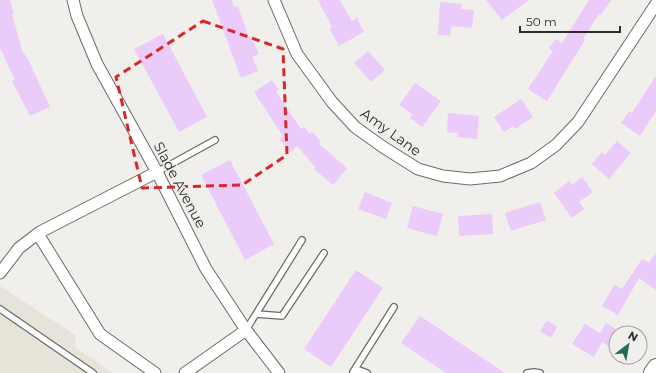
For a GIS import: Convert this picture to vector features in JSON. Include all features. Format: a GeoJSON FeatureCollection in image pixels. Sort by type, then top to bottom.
{"type":"FeatureCollection","features":[{"type":"Feature","properties":{"kind":"main road"},"geometry":{"type":"LineString","coordinates":[[652,373],[656,367]]}},
{"type":"Feature","properties":{"kind":"street","name":"Slade Avenue"},"geometry":{"type":"LineString","coordinates":[[73,0],[76,16],[97,64],[157,172],[206,269],[246,330],[279,373]]}},
{"type":"Feature","properties":{"kind":"street","name":"Amy Lane"},"geometry":{"type":"LineString","coordinates":[[274,0],[297,54],[332,102],[355,126],[389,151],[418,169],[442,176],[470,179],[500,176],[531,163],[556,146],[578,122],[656,4]]}},
{"type":"Feature","properties":{"kind":"street"},"geometry":{"type":"LineString","coordinates":[[0,273],[19,248],[38,234],[157,172]]}},
{"type":"Feature","properties":{"kind":"street"},"geometry":{"type":"LineString","coordinates":[[38,234],[100,334],[155,373]]}},
{"type":"Feature","properties":{"kind":"street"},"geometry":{"type":"LineString","coordinates":[[185,373],[246,330]]}},
{"type":"Feature","properties":{"kind":"lane"},"geometry":{"type":"LineString","coordinates":[[157,172],[215,140]]}},
{"type":"Feature","properties":{"kind":"lane"},"geometry":{"type":"LineString","coordinates":[[246,330],[302,240]]}},
{"type":"Feature","properties":{"kind":"lane"},"geometry":{"type":"LineString","coordinates":[[257,314],[282,316],[324,253]]}},
{"type":"Feature","properties":{"kind":"lane"},"geometry":{"type":"LineString","coordinates":[[353,373],[394,306]]}},
{"type":"Feature","properties":{"kind":"lane"},"geometry":{"type":"LineString","coordinates":[[0,309],[93,373]]}},
{"type":"Feature","properties":{"kind":"lane"},"geometry":{"type":"LineString","coordinates":[[353,373],[359,370],[367,373]]}},
{"type":"Feature","properties":{"kind":"lane"},"geometry":{"type":"LineString","coordinates":[[527,373],[540,373]]}},
{"type":"Feature","properties":{"kind":"highlighted area"},"geometry":{"type":"Polygon","coordinates":[[[203,21],[283,49],[287,155],[242,185],[142,188],[116,77],[203,21]]]}},
{"type":"Feature","properties":{"kind":"shaded area"},"geometry":{"type":"Polygon","coordinates":[[[0,286],[75,335],[76,348],[113,373],[0,373],[0,286]]]}},
{"type":"Feature","properties":{"kind":"building"},"geometry":{"type":"Polygon","coordinates":[[[0,0],[10,0],[14,14],[12,14],[23,54],[24,53],[28,59],[50,107],[30,116],[12,81],[15,80],[0,48],[0,0]]]}},
{"type":"Feature","properties":{"kind":"building"},"geometry":{"type":"Polygon","coordinates":[[[212,0],[232,0],[234,7],[238,6],[249,38],[251,37],[259,54],[252,57],[258,71],[241,78],[212,0]]]}},
{"type":"Feature","properties":{"kind":"building"},"geometry":{"type":"Polygon","coordinates":[[[318,0],[340,0],[352,21],[357,18],[364,32],[339,46],[329,28],[332,27],[318,0]]]}},
{"type":"Feature","properties":{"kind":"building"},"geometry":{"type":"Polygon","coordinates":[[[486,0],[529,0],[502,20],[486,0]]]}},
{"type":"Feature","properties":{"kind":"building"},"geometry":{"type":"Polygon","coordinates":[[[589,0],[611,0],[601,15],[599,14],[583,39],[585,40],[547,101],[528,89],[553,51],[549,48],[556,39],[562,43],[589,0]]]}},
{"type":"Feature","properties":{"kind":"building"},"geometry":{"type":"Polygon","coordinates":[[[440,2],[462,4],[461,9],[474,10],[472,28],[451,26],[450,36],[438,35],[440,2]]]}},
{"type":"Feature","properties":{"kind":"building"},"geometry":{"type":"Polygon","coordinates":[[[163,34],[207,117],[179,132],[134,49],[163,34]]]}},
{"type":"Feature","properties":{"kind":"building"},"geometry":{"type":"Polygon","coordinates":[[[368,51],[385,70],[371,82],[354,63],[368,51]]]}},
{"type":"Feature","properties":{"kind":"building"},"geometry":{"type":"Polygon","coordinates":[[[656,76],[656,111],[640,136],[621,123],[629,111],[632,113],[656,76]]]}},
{"type":"Feature","properties":{"kind":"building"},"geometry":{"type":"Polygon","coordinates":[[[272,80],[279,90],[276,92],[301,129],[304,127],[310,134],[313,132],[321,142],[319,144],[347,168],[333,185],[314,169],[316,168],[297,146],[290,152],[279,139],[283,136],[254,92],[272,80]]]}},
{"type":"Feature","properties":{"kind":"building"},"geometry":{"type":"Polygon","coordinates":[[[415,83],[441,101],[422,127],[410,118],[413,115],[399,105],[415,83]]]}},
{"type":"Feature","properties":{"kind":"building"},"geometry":{"type":"Polygon","coordinates":[[[521,99],[533,117],[515,129],[513,126],[504,132],[494,117],[521,99]]]}},
{"type":"Feature","properties":{"kind":"building"},"geometry":{"type":"Polygon","coordinates":[[[448,113],[479,116],[477,139],[457,137],[458,133],[447,132],[448,113]]]}},
{"type":"Feature","properties":{"kind":"building"},"geometry":{"type":"Polygon","coordinates":[[[617,141],[631,153],[609,179],[592,164],[602,152],[605,155],[617,141]]]}},
{"type":"Feature","properties":{"kind":"building"},"geometry":{"type":"Polygon","coordinates":[[[230,160],[274,244],[245,260],[201,175],[230,160]]]}},
{"type":"Feature","properties":{"kind":"building"},"geometry":{"type":"Polygon","coordinates":[[[582,177],[593,192],[579,202],[584,209],[572,218],[554,193],[569,181],[572,185],[582,177]]]}},
{"type":"Feature","properties":{"kind":"building"},"geometry":{"type":"Polygon","coordinates":[[[365,192],[392,203],[386,219],[358,209],[365,192]]]}},
{"type":"Feature","properties":{"kind":"building"},"geometry":{"type":"Polygon","coordinates":[[[540,202],[546,220],[511,231],[505,213],[540,202]]]}},
{"type":"Feature","properties":{"kind":"building"},"geometry":{"type":"Polygon","coordinates":[[[413,206],[443,214],[437,236],[407,228],[413,206]]]}},
{"type":"Feature","properties":{"kind":"building"},"geometry":{"type":"Polygon","coordinates":[[[492,214],[493,234],[459,236],[458,216],[492,214]]]}},
{"type":"Feature","properties":{"kind":"building"},"geometry":{"type":"Polygon","coordinates":[[[656,253],[656,290],[639,278],[618,315],[602,306],[614,285],[622,289],[642,259],[649,263],[656,253]]]}},
{"type":"Feature","properties":{"kind":"building"},"geometry":{"type":"Polygon","coordinates":[[[356,270],[383,288],[331,367],[304,349],[356,270]]]}},
{"type":"Feature","properties":{"kind":"building"},"geometry":{"type":"Polygon","coordinates":[[[420,316],[505,373],[446,373],[401,343],[420,316]]]}},
{"type":"Feature","properties":{"kind":"building"},"geometry":{"type":"Polygon","coordinates":[[[547,320],[557,327],[551,338],[540,331],[547,320]]]}},
{"type":"Feature","properties":{"kind":"building"},"geometry":{"type":"Polygon","coordinates":[[[606,323],[609,325],[608,325],[608,346],[602,342],[594,357],[572,344],[585,324],[600,333],[606,323]]]}}]}
